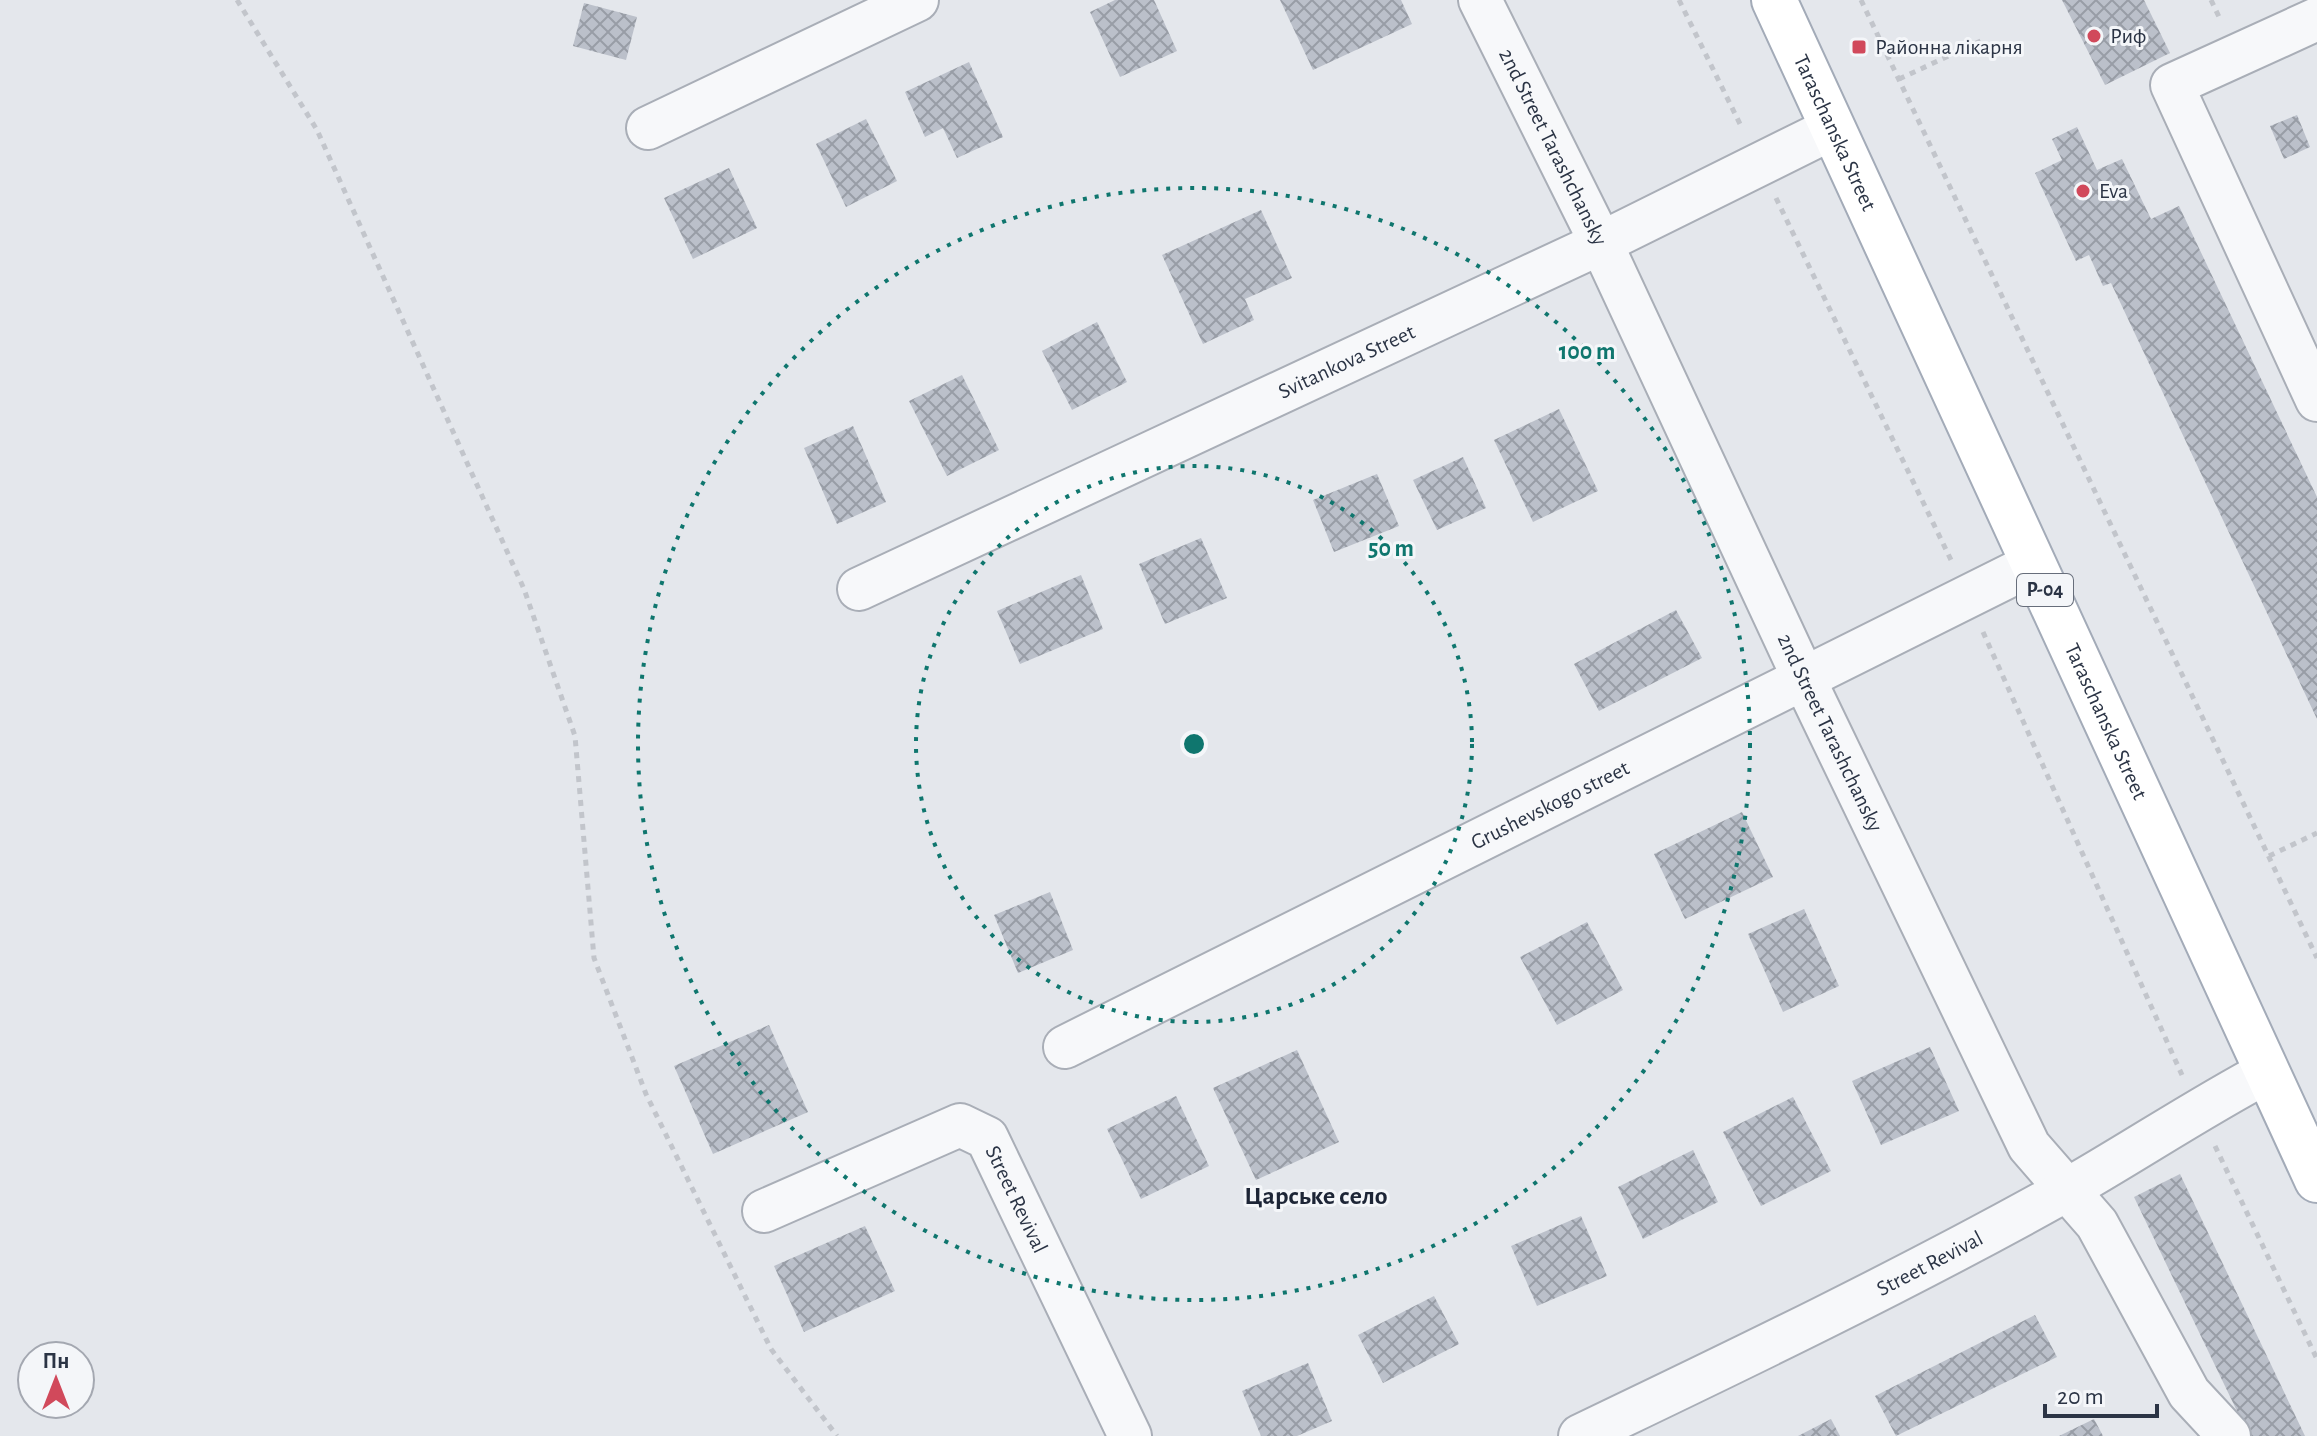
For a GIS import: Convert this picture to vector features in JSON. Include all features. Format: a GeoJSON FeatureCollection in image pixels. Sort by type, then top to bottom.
{"type":"FeatureCollection","features":[{"type":"Feature","properties":{"kind":"main road","name":"Taraschanska Street"},"geometry":{"type":"LineString","coordinates":[[1774,0],[2267,1072],[2314,1166]]}},
{"type":"Feature","properties":{"kind":"street"},"geometry":{"type":"LineString","coordinates":[[648,128],[917,0]]}},
{"type":"Feature","properties":{"kind":"street","name":"2nd Street Tarashchansky"},"geometry":{"type":"LineString","coordinates":[[1480,0],[1601,243],[1805,681],[2029,1146],[2097,1224],[2189,1393],[2229,1436]]}},
{"type":"Feature","properties":{"kind":"street"},"geometry":{"type":"LineString","coordinates":[[2312,34],[2172,85],[2317,400]]}},
{"type":"Feature","properties":{"kind":"street","name":"Svitankova Street"},"geometry":{"type":"LineString","coordinates":[[859,589],[1601,243],[1833,128]]}},
{"type":"Feature","properties":{"kind":"street","name":"Grushevskogo street"},"geometry":{"type":"LineString","coordinates":[[1065,1047],[1805,681],[2033,564]]}},
{"type":"Feature","properties":{"kind":"street","name":"Street Revival"},"geometry":{"type":"LineString","coordinates":[[1580,1436],[1872,1296],[2066,1190],[2197,1109],[2267,1072]]}},
{"type":"Feature","properties":{"kind":"street","name":"Street Revival"},"geometry":{"type":"LineString","coordinates":[[764,1211],[960,1125],[987,1138],[1130,1436]]}},
{"type":"Feature","properties":{"kind":"path"},"geometry":{"type":"LineString","coordinates":[[237,0],[317,130],[524,589],[575,736],[594,958],[646,1094],[771,1349],[837,1436]]}},
{"type":"Feature","properties":{"kind":"path"},"geometry":{"type":"LineString","coordinates":[[1679,0],[1934,520],[2197,1109],[2317,1359]]}},
{"type":"Feature","properties":{"kind":"path"},"geometry":{"type":"LineString","coordinates":[[1861,0],[2317,958]]}},
{"type":"Feature","properties":{"kind":"path"},"geometry":{"type":"LineString","coordinates":[[1899,79],[1983,40]]}},
{"type":"Feature","properties":{"kind":"path"},"geometry":{"type":"LineString","coordinates":[[2269,856],[2317,833]]}},
{"type":"Feature","properties":{"kind":"building"},"geometry":{"type":"Polygon","coordinates":[[[1115,0],[1154,0],[1177,51],[1120,77],[1090,12],[1115,0]]]}},
{"type":"Feature","properties":{"kind":"building"},"geometry":{"type":"Polygon","coordinates":[[[1280,0],[1401,0],[1412,24],[1313,70],[1280,0]]]}},
{"type":"Feature","properties":{"kind":"building"},"geometry":{"type":"Polygon","coordinates":[[[2062,0],[2144,0],[2170,53],[2105,85],[2062,0]]]}},
{"type":"Feature","properties":{"kind":"building"},"geometry":{"type":"Polygon","coordinates":[[[584,3],[637,17],[626,60],[573,46],[584,3]]]}},
{"type":"Feature","properties":{"kind":"building"},"geometry":{"type":"Polygon","coordinates":[[[969,62],[1003,137],[957,158],[943,128],[925,137],[905,92],[969,62]]]}},
{"type":"Feature","properties":{"kind":"building"},"geometry":{"type":"Polygon","coordinates":[[[2297,115],[2310,147],[2284,159],[2270,126],[2297,115]]]}},
{"type":"Feature","properties":{"kind":"building"},"geometry":{"type":"Polygon","coordinates":[[[866,119],[897,181],[846,207],[816,144],[866,119]]]}},
{"type":"Feature","properties":{"kind":"building"},"geometry":{"type":"Polygon","coordinates":[[[2077,127],[2097,170],[2122,159],[2151,219],[2179,206],[2317,497],[2317,719],[2111,283],[2103,286],[2089,255],[2076,261],[2035,173],[2062,160],[2052,139],[2077,127]]]}},
{"type":"Feature","properties":{"kind":"building"},"geometry":{"type":"Polygon","coordinates":[[[729,168],[757,228],[693,259],[664,198],[729,168]]]}},
{"type":"Feature","properties":{"kind":"building"},"geometry":{"type":"Polygon","coordinates":[[[1261,210],[1292,278],[1245,299],[1254,320],[1203,344],[1162,255],[1261,210]]]}},
{"type":"Feature","properties":{"kind":"building"},"geometry":{"type":"Polygon","coordinates":[[[1097,322],[1127,382],[1072,410],[1042,351],[1097,322]]]}},
{"type":"Feature","properties":{"kind":"building"},"geometry":{"type":"Polygon","coordinates":[[[962,375],[999,450],[947,476],[909,401],[962,375]]]}},
{"type":"Feature","properties":{"kind":"building"},"geometry":{"type":"Polygon","coordinates":[[[1559,409],[1598,491],[1533,522],[1494,440],[1559,409]]]}},
{"type":"Feature","properties":{"kind":"building"},"geometry":{"type":"Polygon","coordinates":[[[853,426],[886,502],[837,524],[804,448],[853,426]]]}},
{"type":"Feature","properties":{"kind":"building"},"geometry":{"type":"Polygon","coordinates":[[[1463,457],[1486,508],[1437,530],[1413,480],[1463,457]]]}},
{"type":"Feature","properties":{"kind":"building"},"geometry":{"type":"Polygon","coordinates":[[[1377,474],[1399,526],[1334,552],[1313,500],[1377,474]]]}},
{"type":"Feature","properties":{"kind":"building"},"geometry":{"type":"Polygon","coordinates":[[[1201,538],[1227,598],[1165,624],[1139,564],[1201,538]]]}},
{"type":"Feature","properties":{"kind":"building"},"geometry":{"type":"Polygon","coordinates":[[[1081,575],[1103,629],[1020,664],[997,611],[1081,575]]]}},
{"type":"Feature","properties":{"kind":"building"},"geometry":{"type":"Polygon","coordinates":[[[1676,610],[1702,658],[1599,711],[1574,664],[1676,610]]]}},
{"type":"Feature","properties":{"kind":"building"},"geometry":{"type":"Polygon","coordinates":[[[1742,812],[1773,877],[1685,919],[1654,854],[1742,812]]]}},
{"type":"Feature","properties":{"kind":"building"},"geometry":{"type":"Polygon","coordinates":[[[1050,892],[1073,950],[1018,973],[994,915],[1050,892]]]}},
{"type":"Feature","properties":{"kind":"building"},"geometry":{"type":"Polygon","coordinates":[[[1804,909],[1839,986],[1783,1012],[1748,934],[1804,909]]]}},
{"type":"Feature","properties":{"kind":"building"},"geometry":{"type":"Polygon","coordinates":[[[1587,922],[1623,990],[1557,1025],[1520,957],[1587,922]]]}},
{"type":"Feature","properties":{"kind":"building"},"geometry":{"type":"Polygon","coordinates":[[[769,1025],[808,1112],[713,1154],[674,1066],[769,1025]]]}},
{"type":"Feature","properties":{"kind":"building"},"geometry":{"type":"Polygon","coordinates":[[[1930,1047],[1959,1111],[1881,1145],[1852,1081],[1930,1047]]]}},
{"type":"Feature","properties":{"kind":"building"},"geometry":{"type":"Polygon","coordinates":[[[1297,1050],[1339,1142],[1256,1180],[1213,1088],[1297,1050]]]}},
{"type":"Feature","properties":{"kind":"building"},"geometry":{"type":"Polygon","coordinates":[[[1176,1096],[1209,1166],[1141,1199],[1107,1129],[1176,1096]]]}},
{"type":"Feature","properties":{"kind":"building"},"geometry":{"type":"Polygon","coordinates":[[[1793,1097],[1831,1171],[1761,1206],[1723,1132],[1793,1097]]]}},
{"type":"Feature","properties":{"kind":"building"},"geometry":{"type":"Polygon","coordinates":[[[1693,1150],[1718,1202],[1643,1239],[1618,1187],[1693,1150]]]}},
{"type":"Feature","properties":{"kind":"building"},"geometry":{"type":"Polygon","coordinates":[[[2180,1174],[2305,1436],[2249,1436],[2134,1197],[2180,1174]]]}},
{"type":"Feature","properties":{"kind":"building"},"geometry":{"type":"Polygon","coordinates":[[[1581,1216],[1607,1276],[1537,1306],[1511,1246],[1581,1216]]]}},
{"type":"Feature","properties":{"kind":"building"},"geometry":{"type":"Polygon","coordinates":[[[865,1226],[895,1291],[804,1332],[774,1266],[865,1226]]]}},
{"type":"Feature","properties":{"kind":"building"},"geometry":{"type":"Polygon","coordinates":[[[1434,1296],[1459,1344],[1383,1383],[1358,1335],[1434,1296]]]}},
{"type":"Feature","properties":{"kind":"building"},"geometry":{"type":"Polygon","coordinates":[[[2035,1315],[2057,1357],[1896,1436],[1875,1396],[2035,1315]]]}},
{"type":"Feature","properties":{"kind":"building"},"geometry":{"type":"Polygon","coordinates":[[[1308,1363],[1332,1421],[1297,1436],[1261,1436],[1242,1391],[1308,1363]]]}},
{"type":"Feature","properties":{"kind":"building"},"geometry":{"type":"Polygon","coordinates":[[[1831,1419],[1840,1436],[1798,1436],[1831,1419]]]}},
{"type":"Feature","properties":{"kind":"building"},"geometry":{"type":"Polygon","coordinates":[[[2094,1419],[2103,1436],[2059,1436],[2094,1419]]]}},
{"type":"Feature","properties":{"kind":"place","name":"Риф"},"geometry":{"type":"Point","coordinates":[2094,36]}},
{"type":"Feature","properties":{"kind":"place","name":"Районна лікарня"},"geometry":{"type":"Point","coordinates":[1859,47]}},
{"type":"Feature","properties":{"kind":"place","name":"Eva"},"geometry":{"type":"Point","coordinates":[2083,191]}},
{"type":"Feature","properties":{"kind":"district","name":"Царське село"},"geometry":{"type":"Point","coordinates":[1316,1196]}}]}
